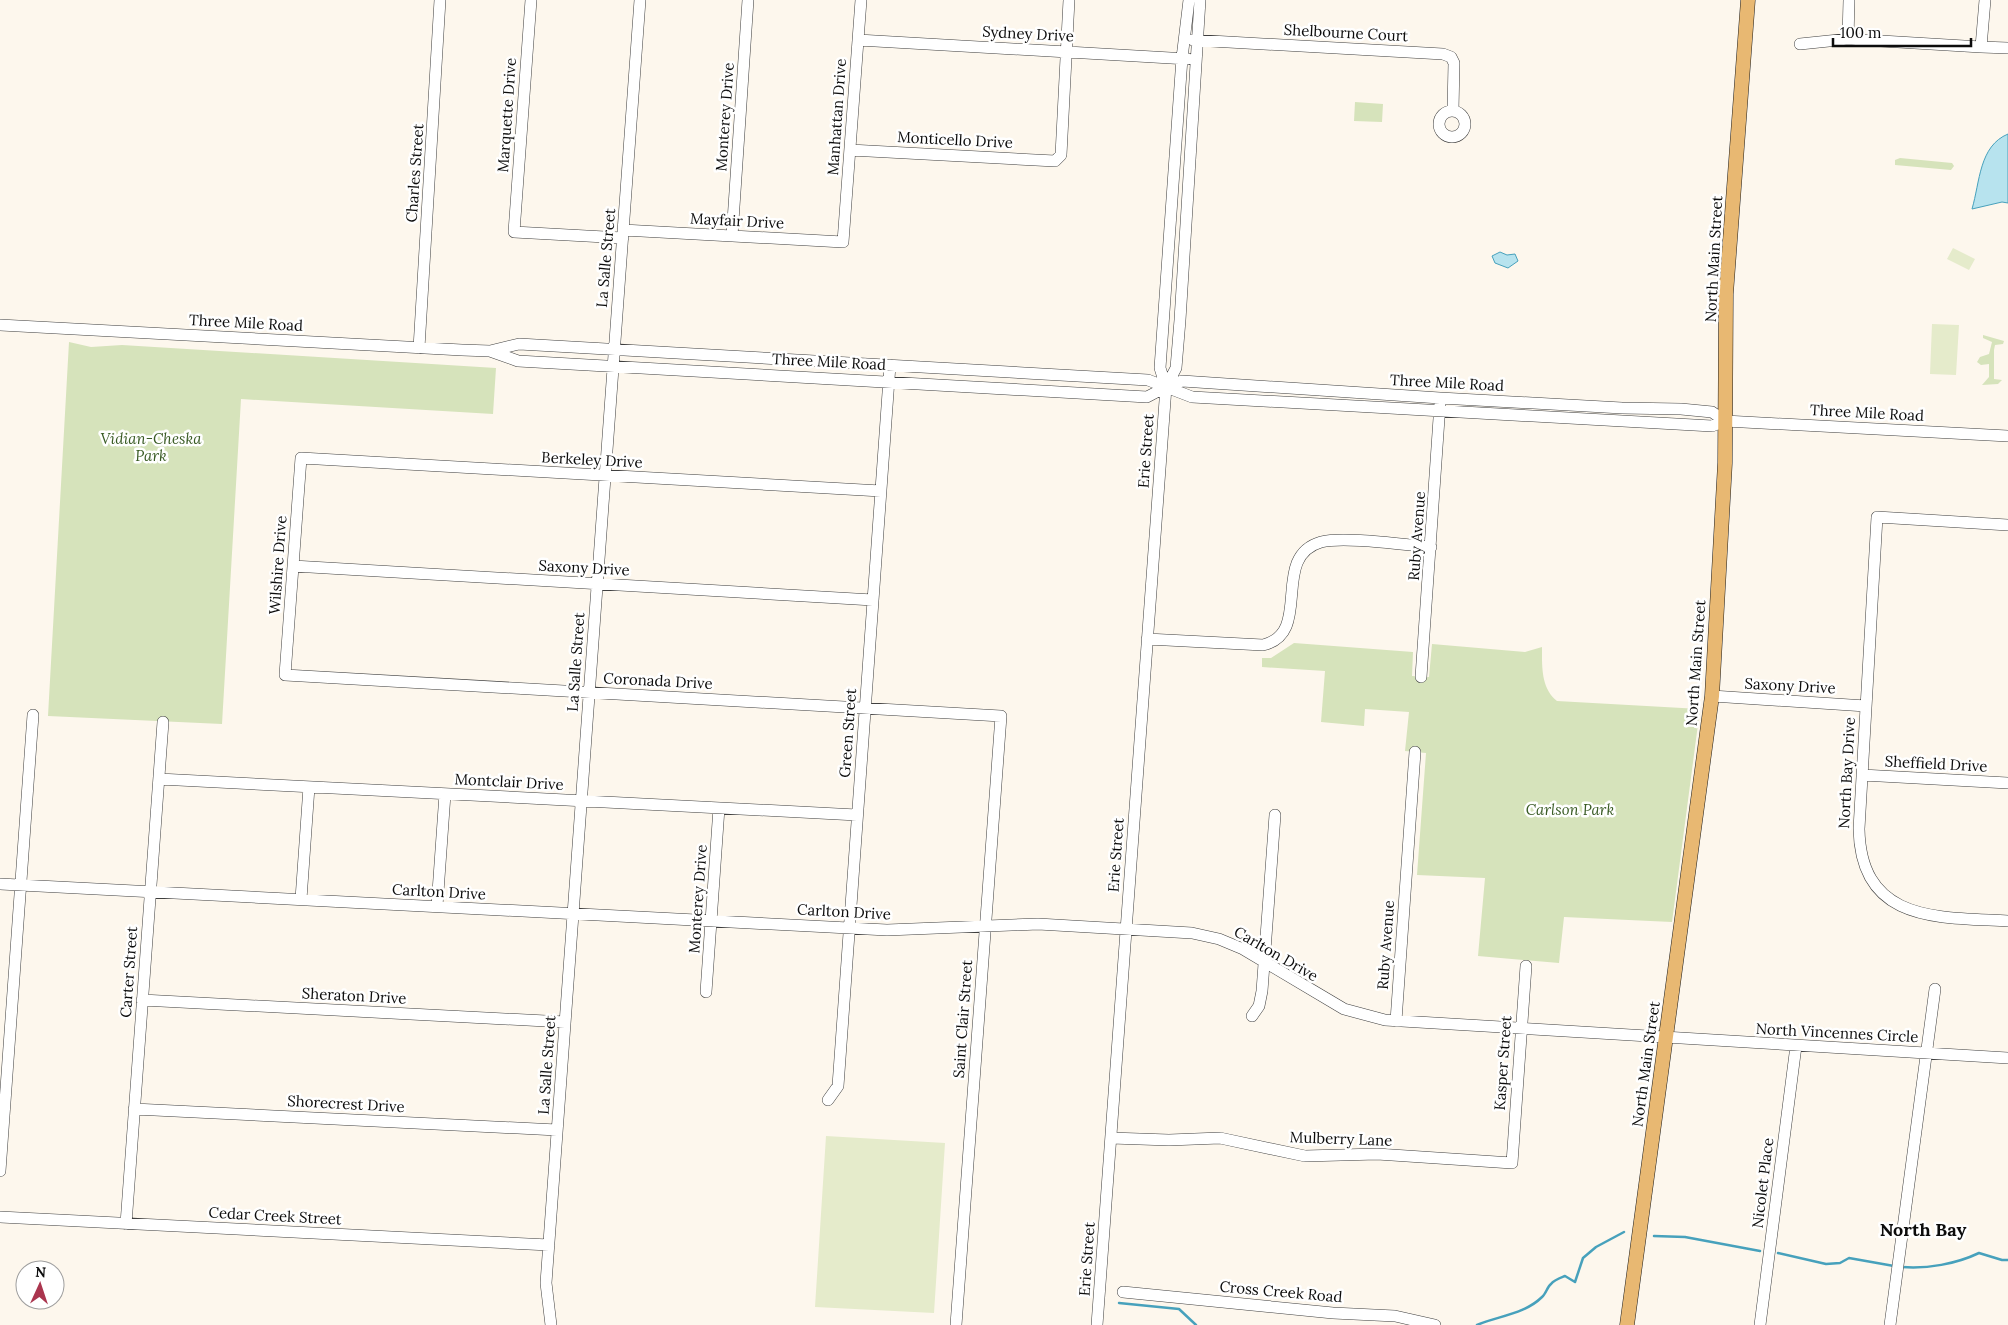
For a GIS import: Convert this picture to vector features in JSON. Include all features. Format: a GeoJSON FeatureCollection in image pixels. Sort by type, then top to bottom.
{"type":"FeatureCollection","features":[{"type":"Feature","properties":{"kind":"main road","name":"North Main Street"},"geometry":{"type":"LineString","coordinates":[[1627,1325],[1712,696],[1725,463],[1726,294],[1748,0]]}},
{"type":"Feature","properties":{"kind":"street","name":"Charles Street"},"geometry":{"type":"LineString","coordinates":[[419,348],[440,0]]}},
{"type":"Feature","properties":{"kind":"street","name":"Marquette Drive"},"geometry":{"type":"LineString","coordinates":[[514,232],[531,0]]}},
{"type":"Feature","properties":{"kind":"street","name":"La Salle Street"},"geometry":{"type":"LineString","coordinates":[[551,1325],[546,1299],[549,1245],[640,0]]}},
{"type":"Feature","properties":{"kind":"street","name":"Monterey Drive"},"geometry":{"type":"LineString","coordinates":[[732,236],[748,0]]}},
{"type":"Feature","properties":{"kind":"street","name":"Manhattan Drive"},"geometry":{"type":"LineString","coordinates":[[844,237],[861,0]]}},
{"type":"Feature","properties":{"kind":"street"},"geometry":{"type":"LineString","coordinates":[[1067,51],[1069,0]]}},
{"type":"Feature","properties":{"kind":"street","name":"Erie Street"},"geometry":{"type":"LineString","coordinates":[[1097,1325],[1166,387],[1160,368],[1182,58],[1189,0]]}},
{"type":"Feature","properties":{"kind":"street","name":"Erie Street"},"geometry":{"type":"LineString","coordinates":[[1166,387],[1176,368],[1199,40],[1200,0]]}},
{"type":"Feature","properties":{"kind":"street"},"geometry":{"type":"LineString","coordinates":[[1848,39],[1850,0]]}},
{"type":"Feature","properties":{"kind":"street"},"geometry":{"type":"LineString","coordinates":[[1981,47],[1985,0]]}},
{"type":"Feature","properties":{"kind":"street","name":"Shelbourne Court"},"geometry":{"type":"LineString","coordinates":[[1184,39],[1443,54],[1451,57],[1454,62],[1453,110]]}},
{"type":"Feature","properties":{"kind":"street"},"geometry":{"type":"LineString","coordinates":[[1800,44],[1848,39],[2008,48]]}},
{"type":"Feature","properties":{"kind":"street","name":"Sydney Drive"},"geometry":{"type":"LineString","coordinates":[[858,40],[1197,59]]}},
{"type":"Feature","properties":{"kind":"street","name":"Monticello Drive"},"geometry":{"type":"LineString","coordinates":[[850,150],[1054,161],[1061,155],[1067,51]]}},
{"type":"Feature","properties":{"kind":"street"},"geometry":{"type":"LineString","coordinates":[[1171,209],[1187,210]]}},
{"type":"Feature","properties":{"kind":"street","name":"Mayfair Drive"},"geometry":{"type":"LineString","coordinates":[[514,232],[732,236],[844,242],[844,237]]}},
{"type":"Feature","properties":{"kind":"street"},"geometry":{"type":"LineString","coordinates":[[1166,285],[1182,286]]}},
{"type":"Feature","properties":{"kind":"street","name":"Three Mile Road"},"geometry":{"type":"LineString","coordinates":[[0,325],[490,351],[519,344],[1148,380],[1192,397],[1712,426],[1725,421],[2008,436]]}},
{"type":"Feature","properties":{"kind":"street","name":"Three Mile Road"},"geometry":{"type":"LineString","coordinates":[[490,351],[518,361],[1147,397],[1182,381],[1440,398],[1681,409],[1712,412],[1725,421]]}},
{"type":"Feature","properties":{"kind":"street","name":"Green Street"},"geometry":{"type":"LineString","coordinates":[[828,1100],[838,1086],[890,365]]}},
{"type":"Feature","properties":{"kind":"street","name":"Ruby Avenue"},"geometry":{"type":"LineString","coordinates":[[1421,676],[1440,398]]}},
{"type":"Feature","properties":{"kind":"street","name":"Berkeley Drive"},"geometry":{"type":"LineString","coordinates":[[301,458],[881,491]]}},
{"type":"Feature","properties":{"kind":"street","name":"Wilshire Drive"},"geometry":{"type":"LineString","coordinates":[[285,675],[301,458]]}},
{"type":"Feature","properties":{"kind":"street","name":"North Bay Drive"},"geometry":{"type":"LineString","coordinates":[[2008,525],[1878,517],[1859,843],[1865,864],[1880,889],[1896,904],[1923,915],[2008,921]]}},
{"type":"Feature","properties":{"kind":"street"},"geometry":{"type":"LineString","coordinates":[[1147,639],[1263,645],[1270,643],[1277,640],[1287,628],[1294,568],[1299,558],[1312,546],[1337,540],[1431,547]]}},
{"type":"Feature","properties":{"kind":"street","name":"Saxony Drive"},"geometry":{"type":"LineString","coordinates":[[293,566],[873,600]]}},
{"type":"Feature","properties":{"kind":"street","name":"Coronada Drive"},"geometry":{"type":"LineString","coordinates":[[285,675],[1001,716]]}},
{"type":"Feature","properties":{"kind":"street","name":"Saxony Drive"},"geometry":{"type":"LineString","coordinates":[[1712,696],[1866,706]]}},
{"type":"Feature","properties":{"kind":"street"},"geometry":{"type":"LineString","coordinates":[[0,1170],[33,715]]}},
{"type":"Feature","properties":{"kind":"street","name":"Saint Clair Street"},"geometry":{"type":"LineString","coordinates":[[956,1325],[1001,716]]}},
{"type":"Feature","properties":{"kind":"street","name":"Carter Street"},"geometry":{"type":"LineString","coordinates":[[126,1224],[163,722]]}},
{"type":"Feature","properties":{"kind":"street","name":"Ruby Avenue"},"geometry":{"type":"LineString","coordinates":[[1396,1021],[1415,752]]}},
{"type":"Feature","properties":{"kind":"street","name":"Sheffield Drive"},"geometry":{"type":"LineString","coordinates":[[1862,774],[2008,783]]}},
{"type":"Feature","properties":{"kind":"street","name":"Montclair Drive"},"geometry":{"type":"LineString","coordinates":[[159,779],[857,815]]}},
{"type":"Feature","properties":{"kind":"street"},"geometry":{"type":"LineString","coordinates":[[301,899],[309,787]]}},
{"type":"Feature","properties":{"kind":"street"},"geometry":{"type":"LineString","coordinates":[[437,906],[445,794]]}},
{"type":"Feature","properties":{"kind":"street","name":"Monterey Drive"},"geometry":{"type":"LineString","coordinates":[[706,992],[719,808]]}},
{"type":"Feature","properties":{"kind":"street"},"geometry":{"type":"LineString","coordinates":[[1252,1016],[1259,1006],[1275,815]]}},
{"type":"Feature","properties":{"kind":"street","name":"Carlton Drive"},"geometry":{"type":"LineString","coordinates":[[0,884],[849,928],[913,930],[985,925],[1038,924],[1206,936],[1231,944],[1264,961],[1344,1009],[1371,1017],[1396,1021],[1665,1038]]}},
{"type":"Feature","properties":{"kind":"street","name":"Kasper Street"},"geometry":{"type":"LineString","coordinates":[[1512,1163],[1520,1028],[1526,966]]}},
{"type":"Feature","properties":{"kind":"street"},"geometry":{"type":"LineString","coordinates":[[1890,1325],[1935,989]]}},
{"type":"Feature","properties":{"kind":"street","name":"Sheraton Drive"},"geometry":{"type":"LineString","coordinates":[[142,1000],[565,1022]]}},
{"type":"Feature","properties":{"kind":"street","name":"North Vincennes Circle"},"geometry":{"type":"LineString","coordinates":[[1665,1038],[2008,1058]]}},
{"type":"Feature","properties":{"kind":"street","name":"Nicolet Place"},"geometry":{"type":"LineString","coordinates":[[1760,1325],[1796,1046]]}},
{"type":"Feature","properties":{"kind":"street","name":"Shorecrest Drive"},"geometry":{"type":"LineString","coordinates":[[134,1108],[557,1130]]}},
{"type":"Feature","properties":{"kind":"street","name":"Mulberry Lane"},"geometry":{"type":"LineString","coordinates":[[1110,1138],[1169,1140],[1220,1138],[1305,1156],[1378,1154],[1512,1163]]}},
{"type":"Feature","properties":{"kind":"street","name":"Cedar Creek Street"},"geometry":{"type":"LineString","coordinates":[[0,1217],[549,1245]]}},
{"type":"Feature","properties":{"kind":"street","name":"Cross Creek Road"},"geometry":{"type":"LineString","coordinates":[[1123,1292],[1333,1313],[1395,1316],[1435,1325]]}},
{"type":"Feature","properties":{"kind":"green space"},"geometry":{"type":"Polygon","coordinates":[[[1355,102],[1383,104],[1382,122],[1354,121],[1355,102]]]}},
{"type":"Feature","properties":{"kind":"green space"},"geometry":{"type":"Polygon","coordinates":[[[1900,158],[1952,163],[1954,166],[1951,170],[1895,165],[1895,160],[1900,158]]]}},
{"type":"Feature","properties":{"kind":"green space"},"geometry":{"type":"Polygon","coordinates":[[[1953,248],[1975,259],[1969,270],[1947,259],[1953,248]]]}},
{"type":"Feature","properties":{"kind":"green space"},"geometry":{"type":"Polygon","coordinates":[[[1932,324],[1959,325],[1956,375],[1930,374],[1932,324]]]}},
{"type":"Feature","properties":{"kind":"green space"},"geometry":{"type":"Polygon","coordinates":[[[1983,335],[2004,341],[2003,344],[1995,345],[1994,350],[1994,379],[2002,380],[1998,384],[1982,385],[1989,377],[1989,364],[1981,365],[1977,362],[1980,357],[1989,354],[1992,342],[1983,338],[1983,335]]]}},
{"type":"Feature","properties":{"kind":"green space","name":"Vidian-Cheska Park"},"geometry":{"type":"Polygon","coordinates":[[[69,342],[91,347],[122,345],[496,368],[493,414],[241,399],[222,724],[48,716],[69,342]]]}},
{"type":"Feature","properties":{"kind":"green space","name":"Carlson Park"},"geometry":{"type":"Polygon","coordinates":[[[1294,643],[1413,652],[1412,676],[1429,677],[1432,644],[1525,652],[1542,647],[1545,683],[1557,701],[1700,709],[1672,922],[1564,917],[1559,963],[1478,956],[1485,878],[1417,875],[1426,753],[1405,751],[1409,712],[1365,709],[1364,726],[1321,722],[1325,671],[1262,667],[1262,658],[1271,658],[1294,643]]]}},
{"type":"Feature","properties":{"kind":"green space"},"geometry":{"type":"Polygon","coordinates":[[[826,1136],[945,1143],[934,1313],[815,1307],[826,1136]]]}},
{"type":"Feature","properties":{"kind":"water"},"geometry":{"type":"Polygon","coordinates":[[[2008,134],[2008,203],[2002,202],[1972,209],[1986,156],[1998,140],[2008,134]]]}},
{"type":"Feature","properties":{"kind":"water"},"geometry":{"type":"Polygon","coordinates":[[[1500,252],[1507,255],[1515,254],[1518,261],[1508,268],[1495,263],[1492,256],[1500,252]]]}},
{"type":"Feature","properties":{"kind":"waterway"},"geometry":{"type":"LineString","coordinates":[[1477,1325],[1511,1314],[1535,1303],[1545,1294],[1550,1285],[1559,1278],[1565,1276],[1575,1282],[1583,1258],[1596,1247],[1624,1232]]}},
{"type":"Feature","properties":{"kind":"waterway"},"geometry":{"type":"LineString","coordinates":[[1654,1236],[1685,1237],[1760,1251]]}},
{"type":"Feature","properties":{"kind":"waterway"},"geometry":{"type":"LineString","coordinates":[[1778,1253],[1826,1264],[1840,1263],[1849,1258],[1894,1266]]}},
{"type":"Feature","properties":{"kind":"waterway"},"geometry":{"type":"LineString","coordinates":[[1902,1267],[1941,1265],[1979,1253],[2008,1260]]}},
{"type":"Feature","properties":{"kind":"waterway"},"geometry":{"type":"LineString","coordinates":[[1119,1303],[1179,1309],[1196,1325]]}},
{"type":"Feature","properties":{"kind":"district","name":"North Bay"},"geometry":{"type":"Point","coordinates":[1923,1230]}}]}
